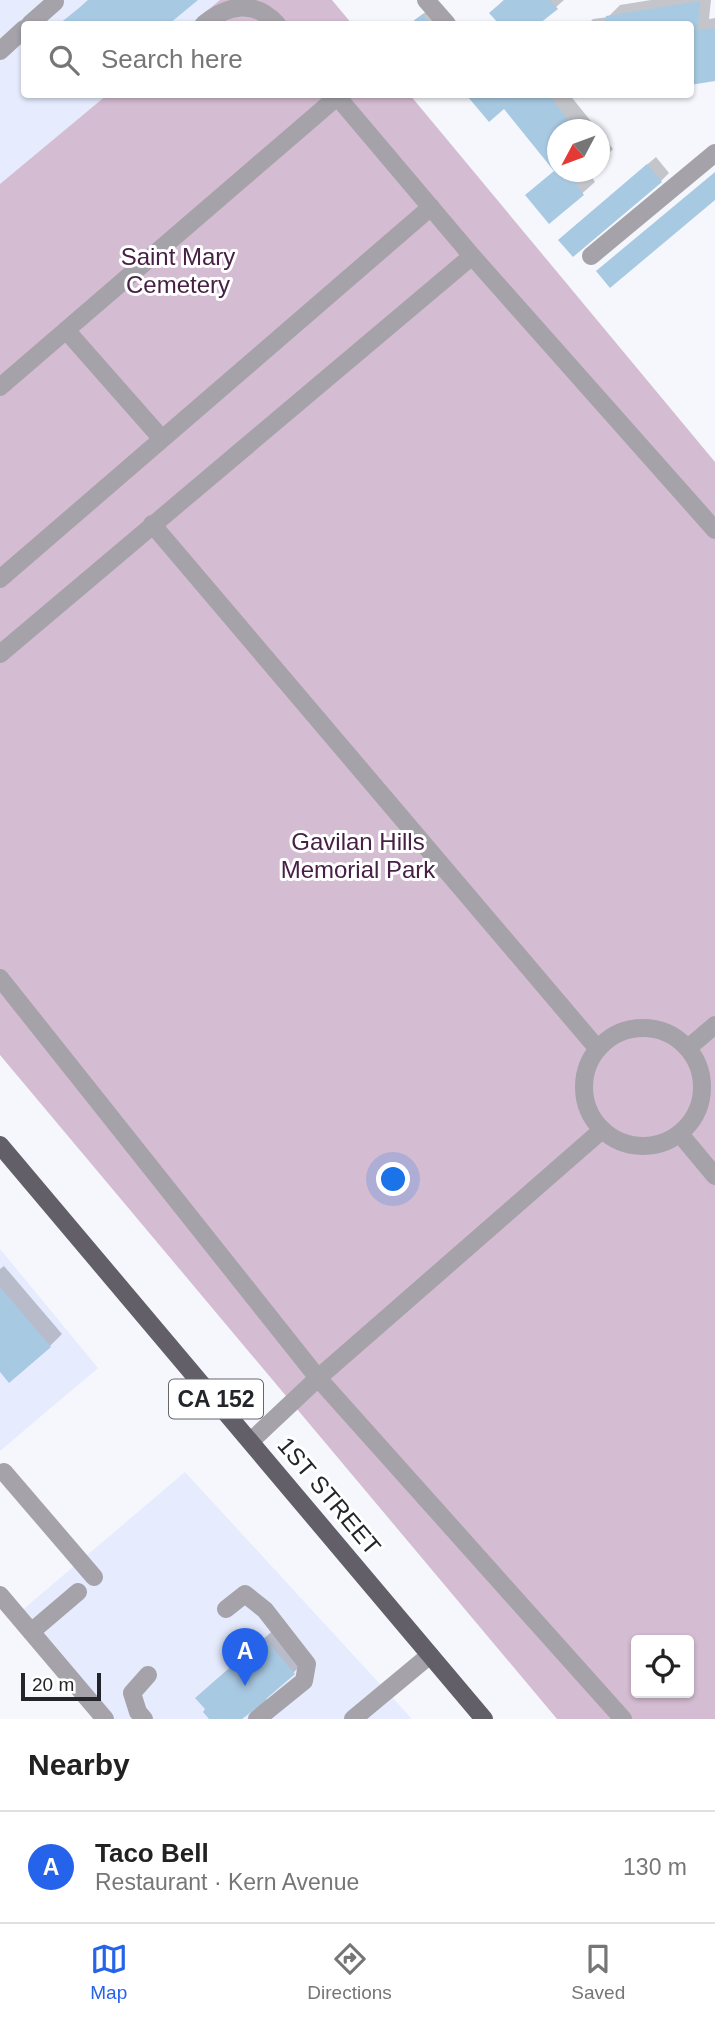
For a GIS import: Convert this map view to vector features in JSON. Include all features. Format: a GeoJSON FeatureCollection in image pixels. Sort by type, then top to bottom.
{"type":"FeatureCollection","features":[{"type":"Feature","properties":{"kind":"main road","name":"1ST STREET"},"geometry":{"type":"LineString","coordinates":[[3,1155],[251,1441],[484,1719]]}},
{"type":"Feature","properties":{"kind":"street"},"geometry":{"type":"LineString","coordinates":[[33,21],[55,2],[53,0]]}},
{"type":"Feature","properties":{"kind":"street"},"geometry":{"type":"LineString","coordinates":[[426,0],[444,21]]}},
{"type":"Feature","properties":{"kind":"street"},"geometry":{"type":"LineString","coordinates":[[207,21],[219,11],[243,6],[267,13],[274,21]]}},
{"type":"Feature","properties":{"kind":"street"},"geometry":{"type":"LineString","coordinates":[[0,51],[21,32]]}},
{"type":"Feature","properties":{"kind":"street"},"geometry":{"type":"LineString","coordinates":[[0,387],[334,98]]}},
{"type":"Feature","properties":{"kind":"street"},"geometry":{"type":"LineString","coordinates":[[338,98],[472,256],[715,530]]}},
{"type":"Feature","properties":{"kind":"street"},"geometry":{"type":"LineString","coordinates":[[591,256],[715,153]]}},
{"type":"Feature","properties":{"kind":"street"},"geometry":{"type":"LineString","coordinates":[[0,579],[431,207]]}},
{"type":"Feature","properties":{"kind":"street"},"geometry":{"type":"LineString","coordinates":[[0,654],[472,256]]}},
{"type":"Feature","properties":{"kind":"street"},"geometry":{"type":"LineString","coordinates":[[66,330],[162,439]]}},
{"type":"Feature","properties":{"kind":"street"},"geometry":{"type":"LineString","coordinates":[[152,524],[597,1048]]}},
{"type":"Feature","properties":{"kind":"street"},"geometry":{"type":"LineString","coordinates":[[0,978],[318,1378],[623,1719]]}},
{"type":"Feature","properties":{"kind":"street"},"geometry":{"type":"LineString","coordinates":[[688,1048],[715,1026]]}},
{"type":"Feature","properties":{"kind":"street"},"geometry":{"type":"LineString","coordinates":[[632,1028],[653,1028],[673,1035],[688,1048],[699,1065],[702,1086],[699,1106],[689,1125],[680,1134],[662,1144],[641,1147],[621,1142],[601,1130],[589,1113],[583,1093],[584,1073],[597,1048],[612,1035],[632,1028]]}},
{"type":"Feature","properties":{"kind":"street"},"geometry":{"type":"LineString","coordinates":[[251,1441],[318,1378],[601,1130]]}},
{"type":"Feature","properties":{"kind":"street"},"geometry":{"type":"LineString","coordinates":[[680,1134],[715,1175]]}},
{"type":"Feature","properties":{"kind":"street"},"geometry":{"type":"LineString","coordinates":[[4,1472],[94,1577]]}},
{"type":"Feature","properties":{"kind":"street"},"geometry":{"type":"LineString","coordinates":[[31,1632],[78,1592]]}},
{"type":"Feature","properties":{"kind":"street"},"geometry":{"type":"LineString","coordinates":[[226,1609],[245,1594],[265,1610],[307,1664],[304,1681],[257,1719]]}},
{"type":"Feature","properties":{"kind":"street"},"geometry":{"type":"LineString","coordinates":[[0,1595],[105,1719]]}},
{"type":"Feature","properties":{"kind":"street"},"geometry":{"type":"LineString","coordinates":[[353,1719],[430,1655]]}},
{"type":"Feature","properties":{"kind":"street"},"geometry":{"type":"LineString","coordinates":[[144,1719],[138,1712],[132,1693],[148,1675]]}},
{"type":"Feature","properties":{"kind":"shaded area"},"geometry":{"type":"Polygon","coordinates":[[[0,0],[221,0],[196,21],[21,21],[21,98],[105,98],[0,186],[0,0]]]}},
{"type":"Feature","properties":{"kind":"shaded area"},"geometry":{"type":"Polygon","coordinates":[[[0,1249],[98,1368],[0,1451],[0,1249]]]}},
{"type":"Feature","properties":{"kind":"shaded area"},"geometry":{"type":"Polygon","coordinates":[[[185,1472],[412,1719],[100,1719],[13,1618],[185,1472]]]}},
{"type":"Feature","properties":{"kind":"green space"},"geometry":{"type":"Polygon","coordinates":[[[220,0],[332,0],[350,21],[195,21],[220,0]]]}},
{"type":"Feature","properties":{"kind":"green space","name":"Gavilan Hills Memorial Park"},"geometry":{"type":"Polygon","coordinates":[[[103,98],[412,98],[715,462],[715,1719],[557,1719],[0,1055],[0,184],[103,98]]]}},
{"type":"Feature","properties":{"kind":"building"},"geometry":{"type":"Polygon","coordinates":[[[89,0],[198,0],[173,21],[63,21],[89,0]]]}},
{"type":"Feature","properties":{"kind":"building"},"geometry":{"type":"Polygon","coordinates":[[[504,0],[550,0],[558,9],[543,21],[496,21],[489,13],[504,0]]]}},
{"type":"Feature","properties":{"kind":"building"},"geometry":{"type":"Polygon","coordinates":[[[700,1],[698,30],[715,28],[715,81],[694,84],[694,21],[605,21],[606,16],[700,1]]]}},
{"type":"Feature","properties":{"kind":"building"},"geometry":{"type":"Polygon","coordinates":[[[423,14],[428,21],[413,21],[423,14]]]}},
{"type":"Feature","properties":{"kind":"building"},"geometry":{"type":"Polygon","coordinates":[[[469,98],[551,98],[567,119],[547,119],[547,162],[504,109],[489,122],[469,98]]]}},
{"type":"Feature","properties":{"kind":"building"},"geometry":{"type":"Polygon","coordinates":[[[647,164],[662,182],[573,257],[558,240],[647,164]]]}},
{"type":"Feature","properties":{"kind":"building"},"geometry":{"type":"Polygon","coordinates":[[[715,172],[715,200],[610,288],[596,271],[715,172]]]}},
{"type":"Feature","properties":{"kind":"building"},"geometry":{"type":"Polygon","coordinates":[[[547,177],[547,182],[578,182],[576,184],[584,195],[549,224],[525,195],[547,177]]]}},
{"type":"Feature","properties":{"kind":"building"},"geometry":{"type":"Polygon","coordinates":[[[0,1287],[51,1347],[9,1383],[0,1372],[0,1287]]]}},
{"type":"Feature","properties":{"kind":"building"},"geometry":{"type":"Polygon","coordinates":[[[264,1638],[295,1674],[242,1719],[209,1719],[203,1712],[205,1709],[195,1698],[264,1638]]]}},
{"type":"Feature","properties":{"kind":"place","name":"Taco Bell"},"geometry":{"type":"Point","coordinates":[245,1686]}},
{"type":"Feature","properties":{"kind":"park label","name":"Saint Mary Cemetery"},"geometry":{"type":"Point","coordinates":[178,271]}}]}
